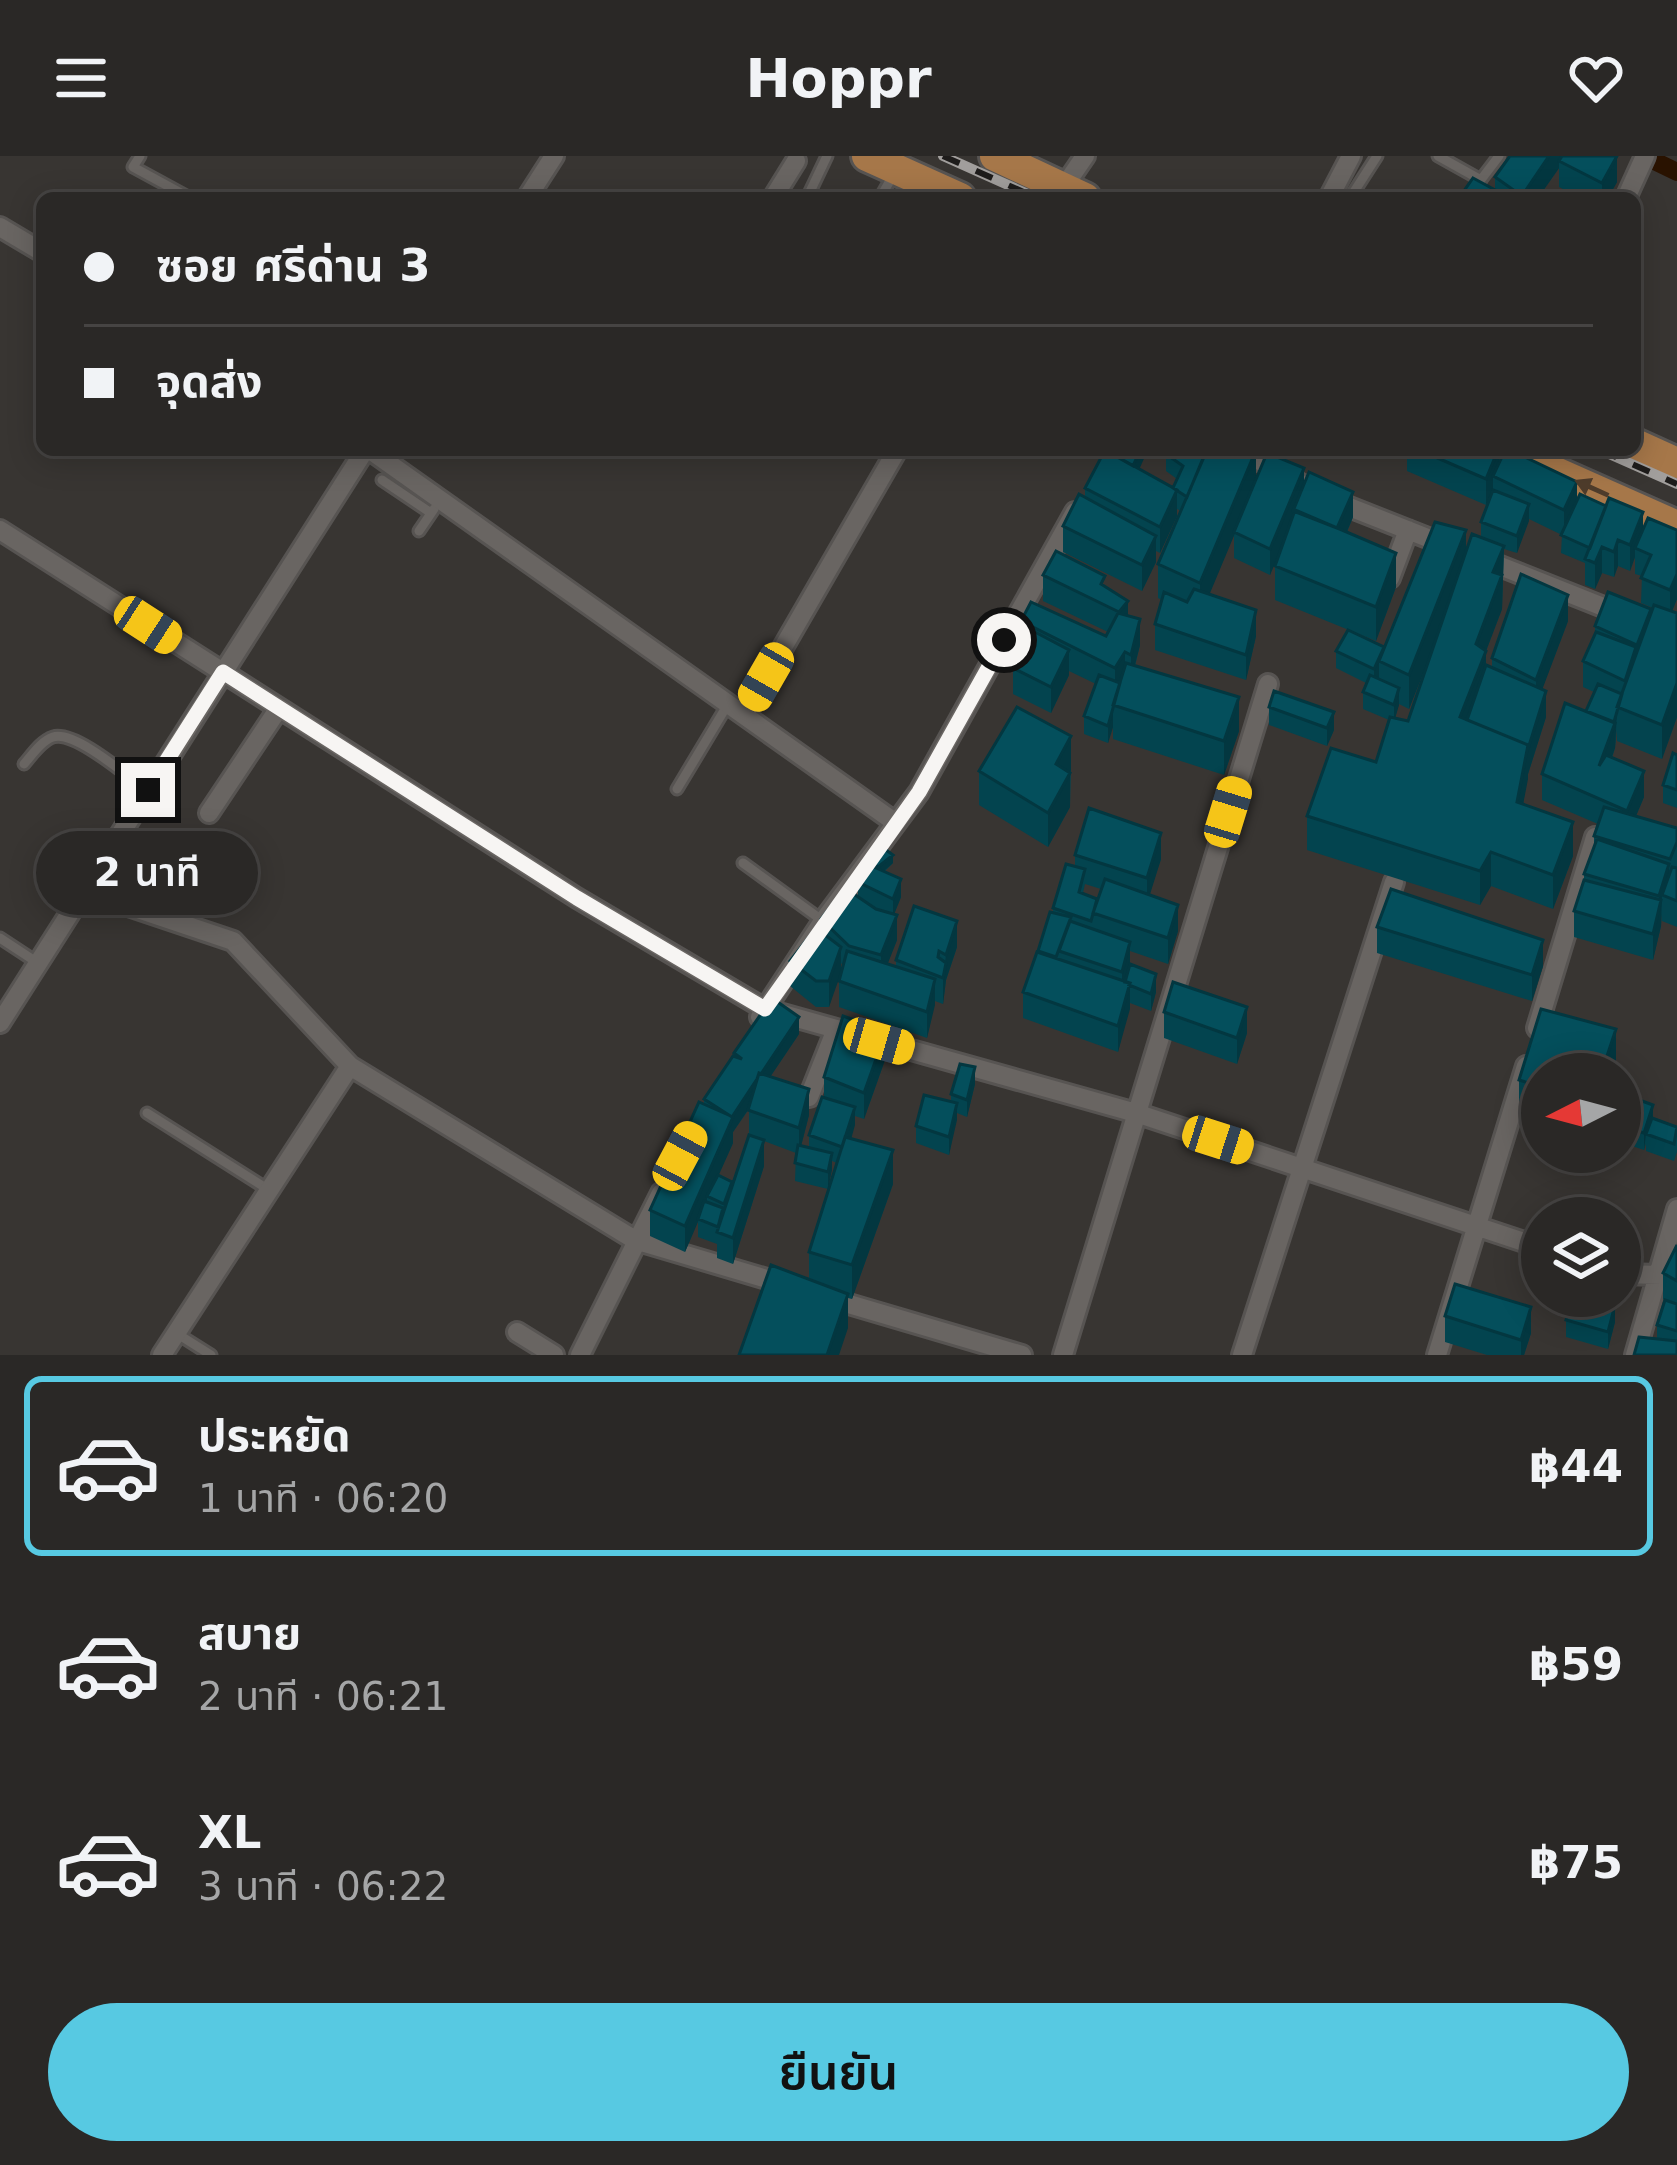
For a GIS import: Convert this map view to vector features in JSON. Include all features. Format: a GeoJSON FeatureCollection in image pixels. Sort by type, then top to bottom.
{"type":"FeatureCollection","features":[{"type":"Feature","properties":{"kind":"main road"},"geometry":{"type":"LineString","coordinates":[[866,156],[946,192]]}},
{"type":"Feature","properties":{"kind":"main road"},"geometry":{"type":"LineString","coordinates":[[995,156],[1060,192]]}},
{"type":"Feature","properties":{"kind":"main road"},"geometry":{"type":"LineString","coordinates":[[1641,447],[1677,463]]}},
{"type":"Feature","properties":{"kind":"main road"},"geometry":{"type":"LineString","coordinates":[[1520,456],[1677,526]]}},
{"type":"Feature","properties":{"kind":"street"},"geometry":{"type":"LineString","coordinates":[[530,192],[554,156]]}},
{"type":"Feature","properties":{"kind":"street"},"geometry":{"type":"LineString","coordinates":[[1060,192],[1085,156]]}},
{"type":"Feature","properties":{"kind":"street"},"geometry":{"type":"LineString","coordinates":[[1332,192],[1351,156]]}},
{"type":"Feature","properties":{"kind":"street"},"geometry":{"type":"LineString","coordinates":[[777,192],[796,161]]}},
{"type":"Feature","properties":{"kind":"street"},"geometry":{"type":"LineString","coordinates":[[0,227],[36,248]]}},
{"type":"Feature","properties":{"kind":"street"},"geometry":{"type":"LineString","coordinates":[[0,1023],[364,456]]}},
{"type":"Feature","properties":{"kind":"street"},"geometry":{"type":"LineString","coordinates":[[375,456],[436,506],[896,823]]}},
{"type":"Feature","properties":{"kind":"street"},"geometry":{"type":"LineString","coordinates":[[736,710],[893,456]]}},
{"type":"Feature","properties":{"kind":"street"},"geometry":{"type":"LineString","coordinates":[[1251,456],[1324,497],[1636,620]]}},
{"type":"Feature","properties":{"kind":"street"},"geometry":{"type":"LineString","coordinates":[[746,1040],[823,921],[845,906],[919,792],[1087,490]]}},
{"type":"Feature","properties":{"kind":"street"},"geometry":{"type":"LineString","coordinates":[[0,530],[577,898],[765,1009],[1136,1113],[1521,1241]]}},
{"type":"Feature","properties":{"kind":"street"},"geometry":{"type":"LineString","coordinates":[[1390,578],[1408,530]]}},
{"type":"Feature","properties":{"kind":"street"},"geometry":{"type":"LineString","coordinates":[[1063,1355],[1268,683]]}},
{"type":"Feature","properties":{"kind":"street"},"geometry":{"type":"LineString","coordinates":[[209,813],[279,708]]}},
{"type":"Feature","properties":{"kind":"street"},"geometry":{"type":"LineString","coordinates":[[1437,1355],[1595,837]]}},
{"type":"Feature","properties":{"kind":"street"},"geometry":{"type":"LineString","coordinates":[[1242,1355],[1394,882]]}},
{"type":"Feature","properties":{"kind":"street"},"geometry":{"type":"LineString","coordinates":[[84,891],[233,941],[350,1066],[635,1240],[1022,1355]]}},
{"type":"Feature","properties":{"kind":"street"},"geometry":{"type":"LineString","coordinates":[[783,1101],[809,1097],[836,1029]]}},
{"type":"Feature","properties":{"kind":"street"},"geometry":{"type":"LineString","coordinates":[[162,1355],[350,1066]]}},
{"type":"Feature","properties":{"kind":"street"},"geometry":{"type":"LineString","coordinates":[[580,1355],[669,1177]]}},
{"type":"Feature","properties":{"kind":"street"},"geometry":{"type":"LineString","coordinates":[[1635,1355],[1677,1209]]}},
{"type":"Feature","properties":{"kind":"street"},"geometry":{"type":"LineString","coordinates":[[1641,1275],[1661,1275]]}},
{"type":"Feature","properties":{"kind":"street"},"geometry":{"type":"LineString","coordinates":[[517,1332],[554,1355]]}},
{"type":"Feature","properties":{"kind":"lane"},"geometry":{"type":"LineString","coordinates":[[140,156],[133,167],[179,192]]}},
{"type":"Feature","properties":{"kind":"lane"},"geometry":{"type":"LineString","coordinates":[[810,192],[827,156]]}},
{"type":"Feature","properties":{"kind":"lane"},"geometry":{"type":"LineString","coordinates":[[1355,192],[1377,156]]}},
{"type":"Feature","properties":{"kind":"lane"},"geometry":{"type":"LineString","coordinates":[[1438,156],[1481,180]]}},
{"type":"Feature","properties":{"kind":"lane"},"geometry":{"type":"LineString","coordinates":[[1472,192],[1499,156]]}},
{"type":"Feature","properties":{"kind":"lane"},"geometry":{"type":"LineString","coordinates":[[883,192],[896,170]]}},
{"type":"Feature","properties":{"kind":"lane"},"geometry":{"type":"LineString","coordinates":[[382,480],[436,506],[419,531]]}},
{"type":"Feature","properties":{"kind":"lane"},"geometry":{"type":"LineString","coordinates":[[677,788],[736,710]]}},
{"type":"Feature","properties":{"kind":"lane"},"geometry":{"type":"LineString","coordinates":[[24,764],[46,740],[59,735],[76,740],[148,790]]}},
{"type":"Feature","properties":{"kind":"lane"},"geometry":{"type":"LineString","coordinates":[[743,863],[823,921]]}},
{"type":"Feature","properties":{"kind":"lane"},"geometry":{"type":"LineString","coordinates":[[0,938],[38,963]]}},
{"type":"Feature","properties":{"kind":"lane"},"geometry":{"type":"LineString","coordinates":[[147,1113],[269,1190]]}},
{"type":"Feature","properties":{"kind":"lane"},"geometry":{"type":"LineString","coordinates":[[176,1333],[211,1355]]}},
{"type":"Feature","properties":{"kind":"building"},"geometry":{"type":"Polygon","coordinates":[[[1510,156],[1549,156],[1525,192],[1516,192],[1495,177],[1510,156]]]}},
{"type":"Feature","properties":{"kind":"building"},"geometry":{"type":"Polygon","coordinates":[[[1562,156],[1617,156],[1602,183],[1559,161],[1562,156]]]}},
{"type":"Feature","properties":{"kind":"building"},"geometry":{"type":"Polygon","coordinates":[[[1473,178],[1499,192],[1463,192],[1473,178]]]}},
{"type":"Feature","properties":{"kind":"building"},"geometry":{"type":"Polygon","coordinates":[[[1102,456],[1116,456],[1177,490],[1160,527],[1085,488],[1102,456]]]}},
{"type":"Feature","properties":{"kind":"building"},"geometry":{"type":"Polygon","coordinates":[[[1115,456],[1137,456],[1133,466],[1115,456]]]}},
{"type":"Feature","properties":{"kind":"building"},"geometry":{"type":"Polygon","coordinates":[[[1169,456],[1204,456],[1187,497],[1173,488],[1183,466],[1169,456]]]}},
{"type":"Feature","properties":{"kind":"building"},"geometry":{"type":"Polygon","coordinates":[[[1204,456],[1253,456],[1200,583],[1158,564],[1204,456]]]}},
{"type":"Feature","properties":{"kind":"building"},"geometry":{"type":"Polygon","coordinates":[[[1266,456],[1304,468],[1270,549],[1234,532],[1266,456]]]}},
{"type":"Feature","properties":{"kind":"building"},"geometry":{"type":"Polygon","coordinates":[[[1433,456],[1496,456],[1486,479],[1433,456]]]}},
{"type":"Feature","properties":{"kind":"building"},"geometry":{"type":"Polygon","coordinates":[[[1502,456],[1523,456],[1577,482],[1564,510],[1493,476],[1502,456]]]}},
{"type":"Feature","properties":{"kind":"building"},"geometry":{"type":"Polygon","coordinates":[[[1309,472],[1353,492],[1337,528],[1293,511],[1309,472]]]}},
{"type":"Feature","properties":{"kind":"building"},"geometry":{"type":"Polygon","coordinates":[[[1493,490],[1529,504],[1517,536],[1481,522],[1493,490]]]}},
{"type":"Feature","properties":{"kind":"building"},"geometry":{"type":"Polygon","coordinates":[[[1079,494],[1156,536],[1142,565],[1063,526],[1079,494]]]}},
{"type":"Feature","properties":{"kind":"building"},"geometry":{"type":"Polygon","coordinates":[[[1580,494],[1606,506],[1590,548],[1561,535],[1580,494]]]}},
{"type":"Feature","properties":{"kind":"building"},"geometry":{"type":"Polygon","coordinates":[[[1609,498],[1643,512],[1630,545],[1618,540],[1614,552],[1602,547],[1595,563],[1585,559],[1609,498]]]}},
{"type":"Feature","properties":{"kind":"building"},"geometry":{"type":"Polygon","coordinates":[[[1295,510],[1396,553],[1376,607],[1275,566],[1295,510]]]}},
{"type":"Feature","properties":{"kind":"building"},"geometry":{"type":"Polygon","coordinates":[[[1648,518],[1677,530],[1677,574],[1670,590],[1641,578],[1651,555],[1635,548],[1648,518]]]}},
{"type":"Feature","properties":{"kind":"building"},"geometry":{"type":"Polygon","coordinates":[[[1435,522],[1466,530],[1409,675],[1379,661],[1435,522]]]}},
{"type":"Feature","properties":{"kind":"building"},"geometry":{"type":"Polygon","coordinates":[[[1472,534],[1504,546],[1493,572],[1502,575],[1476,644],[1486,651],[1460,717],[1528,745],[1517,802],[1573,822],[1553,875],[1491,852],[1480,871],[1307,816],[1331,748],[1376,762],[1390,717],[1408,721],[1472,534]]]}},
{"type":"Feature","properties":{"kind":"building"},"geometry":{"type":"Polygon","coordinates":[[[1056,551],[1105,576],[1101,584],[1128,601],[1119,612],[1043,575],[1056,551]]]}},
{"type":"Feature","properties":{"kind":"building"},"geometry":{"type":"Polygon","coordinates":[[[1521,574],[1568,595],[1536,680],[1492,658],[1521,574]]]}},
{"type":"Feature","properties":{"kind":"building"},"geometry":{"type":"Polygon","coordinates":[[[1194,589],[1256,610],[1246,655],[1155,624],[1164,592],[1187,602],[1194,589]]]}},
{"type":"Feature","properties":{"kind":"building"},"geometry":{"type":"Polygon","coordinates":[[[1608,592],[1651,609],[1637,645],[1595,626],[1608,592]]]}},
{"type":"Feature","properties":{"kind":"building"},"geometry":{"type":"Polygon","coordinates":[[[1031,602],[1106,636],[1118,613],[1140,619],[1131,655],[1125,652],[1115,668],[1021,621],[1031,602]]]}},
{"type":"Feature","properties":{"kind":"building"},"geometry":{"type":"Polygon","coordinates":[[[1654,605],[1677,613],[1677,683],[1662,725],[1617,707],[1654,605]]]}},
{"type":"Feature","properties":{"kind":"building"},"geometry":{"type":"Polygon","coordinates":[[[1348,630],[1384,647],[1374,669],[1336,651],[1348,630]]]}},
{"type":"Feature","properties":{"kind":"building"},"geometry":{"type":"Polygon","coordinates":[[[1033,631],[1069,650],[1051,687],[1013,668],[1033,631]]]}},
{"type":"Feature","properties":{"kind":"building"},"geometry":{"type":"Polygon","coordinates":[[[1596,632],[1636,647],[1625,681],[1583,661],[1596,632]]]}},
{"type":"Feature","properties":{"kind":"building"},"geometry":{"type":"Polygon","coordinates":[[[1126,663],[1239,697],[1224,741],[1113,705],[1126,663]]]}},
{"type":"Feature","properties":{"kind":"building"},"geometry":{"type":"Polygon","coordinates":[[[1486,665],[1546,691],[1528,749],[1528,745],[1467,720],[1486,665]]]}},
{"type":"Feature","properties":{"kind":"building"},"geometry":{"type":"Polygon","coordinates":[[[1099,675],[1120,683],[1108,726],[1084,716],[1099,675]]]}},
{"type":"Feature","properties":{"kind":"building"},"geometry":{"type":"Polygon","coordinates":[[[1370,675],[1399,688],[1394,705],[1363,692],[1370,675]]]}},
{"type":"Feature","properties":{"kind":"building"},"geometry":{"type":"Polygon","coordinates":[[[1598,684],[1622,694],[1614,722],[1586,711],[1598,684]]]}},
{"type":"Feature","properties":{"kind":"building"},"geometry":{"type":"Polygon","coordinates":[[[1274,691],[1334,712],[1327,728],[1269,707],[1274,691]]]}},
{"type":"Feature","properties":{"kind":"building"},"geometry":{"type":"Polygon","coordinates":[[[1565,703],[1615,723],[1599,766],[1606,755],[1644,771],[1627,811],[1542,774],[1565,703]]]}},
{"type":"Feature","properties":{"kind":"building"},"geometry":{"type":"Polygon","coordinates":[[[1017,707],[1071,736],[1056,764],[1070,773],[1048,813],[979,771],[1017,707]]]}},
{"type":"Feature","properties":{"kind":"building"},"geometry":{"type":"Polygon","coordinates":[[[1673,753],[1677,755],[1677,790],[1663,785],[1673,753]]]}},
{"type":"Feature","properties":{"kind":"building"},"geometry":{"type":"Polygon","coordinates":[[[1604,807],[1677,828],[1670,859],[1594,836],[1604,807]]]}},
{"type":"Feature","properties":{"kind":"building"},"geometry":{"type":"Polygon","coordinates":[[[1089,808],[1161,833],[1147,878],[1075,855],[1089,808]]]}},
{"type":"Feature","properties":{"kind":"building"},"geometry":{"type":"Polygon","coordinates":[[[1597,839],[1669,864],[1659,896],[1584,874],[1597,839]]]}},
{"type":"Feature","properties":{"kind":"building"},"geometry":{"type":"Polygon","coordinates":[[[882,847],[893,855],[878,867],[870,861],[882,847]]]}},
{"type":"Feature","properties":{"kind":"building"},"geometry":{"type":"Polygon","coordinates":[[[867,864],[901,879],[893,899],[858,882],[867,864]]]}},
{"type":"Feature","properties":{"kind":"building"},"geometry":{"type":"Polygon","coordinates":[[[1066,864],[1085,869],[1079,892],[1097,899],[1091,921],[1053,908],[1066,864]]]}},
{"type":"Feature","properties":{"kind":"building"},"geometry":{"type":"Polygon","coordinates":[[[1672,867],[1677,868],[1677,901],[1662,895],[1672,867]]]}},
{"type":"Feature","properties":{"kind":"building"},"geometry":{"type":"Polygon","coordinates":[[[1105,879],[1178,905],[1168,938],[1093,913],[1105,879]]]}},
{"type":"Feature","properties":{"kind":"building"},"geometry":{"type":"Polygon","coordinates":[[[1584,880],[1661,900],[1653,934],[1574,911],[1584,880]]]}},
{"type":"Feature","properties":{"kind":"building"},"geometry":{"type":"Polygon","coordinates":[[[845,888],[876,909],[897,915],[881,955],[849,946],[821,919],[845,888]]]}},
{"type":"Feature","properties":{"kind":"building"},"geometry":{"type":"Polygon","coordinates":[[[1391,889],[1543,940],[1532,975],[1377,927],[1391,889]]]}},
{"type":"Feature","properties":{"kind":"building"},"geometry":{"type":"Polygon","coordinates":[[[914,906],[957,921],[946,955],[939,951],[938,957],[946,963],[943,978],[896,960],[914,906]]]}},
{"type":"Feature","properties":{"kind":"building"},"geometry":{"type":"Polygon","coordinates":[[[1050,912],[1071,917],[1056,957],[1038,951],[1050,912]]]}},
{"type":"Feature","properties":{"kind":"building"},"geometry":{"type":"Polygon","coordinates":[[[1070,921],[1130,942],[1122,972],[1059,951],[1070,921]]]}},
{"type":"Feature","properties":{"kind":"building"},"geometry":{"type":"Polygon","coordinates":[[[816,928],[841,947],[829,981],[816,981],[790,961],[816,928]]]}},
{"type":"Feature","properties":{"kind":"building"},"geometry":{"type":"Polygon","coordinates":[[[847,951],[935,979],[927,1012],[839,981],[847,951]]]}},
{"type":"Feature","properties":{"kind":"building"},"geometry":{"type":"Polygon","coordinates":[[[1037,952],[1130,983],[1118,1026],[1023,992],[1037,952]]]}},
{"type":"Feature","properties":{"kind":"building"},"geometry":{"type":"Polygon","coordinates":[[[1130,964],[1156,974],[1151,994],[1125,982],[1130,964]]]}},
{"type":"Feature","properties":{"kind":"building"},"geometry":{"type":"Polygon","coordinates":[[[1173,982],[1247,1007],[1237,1038],[1164,1012],[1173,982]]]}},
{"type":"Feature","properties":{"kind":"building"},"geometry":{"type":"Polygon","coordinates":[[[772,998],[799,1017],[732,1117],[704,1099],[733,1056],[742,1059],[734,1053],[772,998]]]}},
{"type":"Feature","properties":{"kind":"building"},"geometry":{"type":"Polygon","coordinates":[[[1541,1009],[1616,1029],[1608,1053],[1527,1053],[1541,1009]]]}},
{"type":"Feature","properties":{"kind":"building"},"geometry":{"type":"Polygon","coordinates":[[[843,1016],[886,1031],[864,1093],[824,1077],[843,1016]]]}},
{"type":"Feature","properties":{"kind":"building"},"geometry":{"type":"Polygon","coordinates":[[[960,1064],[975,1067],[967,1100],[951,1094],[960,1064]]]}},
{"type":"Feature","properties":{"kind":"building"},"geometry":{"type":"Polygon","coordinates":[[[759,1073],[809,1089],[799,1128],[748,1110],[759,1073]]]}},
{"type":"Feature","properties":{"kind":"building"},"geometry":{"type":"Polygon","coordinates":[[[924,1095],[957,1103],[949,1137],[916,1126],[924,1095]]]}},
{"type":"Feature","properties":{"kind":"building"},"geometry":{"type":"Polygon","coordinates":[[[822,1097],[855,1107],[842,1147],[809,1135],[822,1097]]]}},
{"type":"Feature","properties":{"kind":"building"},"geometry":{"type":"Polygon","coordinates":[[[1641,1101],[1653,1105],[1641,1132],[1641,1101]]]}},
{"type":"Feature","properties":{"kind":"building"},"geometry":{"type":"Polygon","coordinates":[[[699,1102],[733,1117],[685,1226],[650,1210],[699,1102]]]}},
{"type":"Feature","properties":{"kind":"building"},"geometry":{"type":"Polygon","coordinates":[[[1652,1118],[1677,1127],[1674,1144],[1646,1134],[1652,1118]]]}},
{"type":"Feature","properties":{"kind":"building"},"geometry":{"type":"Polygon","coordinates":[[[749,1135],[764,1140],[733,1238],[717,1232],[749,1135]]]}},
{"type":"Feature","properties":{"kind":"building"},"geometry":{"type":"Polygon","coordinates":[[[845,1137],[893,1150],[852,1265],[809,1252],[845,1137]]]}},
{"type":"Feature","properties":{"kind":"building"},"geometry":{"type":"Polygon","coordinates":[[[798,1145],[832,1153],[828,1172],[795,1163],[798,1145]]]}},
{"type":"Feature","properties":{"kind":"building"},"geometry":{"type":"Polygon","coordinates":[[[718,1175],[732,1182],[724,1204],[707,1196],[718,1175]]]}},
{"type":"Feature","properties":{"kind":"building"},"geometry":{"type":"Polygon","coordinates":[[[704,1201],[723,1208],[718,1227],[698,1219],[704,1201]]]}},
{"type":"Feature","properties":{"kind":"building"},"geometry":{"type":"Polygon","coordinates":[[[1677,1245],[1677,1281],[1663,1273],[1677,1245]]]}},
{"type":"Feature","properties":{"kind":"building"},"geometry":{"type":"Polygon","coordinates":[[[771,1265],[848,1294],[827,1355],[739,1355],[771,1265]]]}},
{"type":"Feature","properties":{"kind":"building"},"geometry":{"type":"Polygon","coordinates":[[[1455,1284],[1521,1304],[1521,1317],[1528,1317],[1521,1340],[1445,1316],[1455,1284]]]}},
{"type":"Feature","properties":{"kind":"building"},"geometry":{"type":"Polygon","coordinates":[[[1665,1300],[1677,1304],[1677,1331],[1657,1325],[1665,1300]]]}},
{"type":"Feature","properties":{"kind":"building"},"geometry":{"type":"Polygon","coordinates":[[[1567,1317],[1612,1317],[1608,1332],[1567,1317]]]}},
{"type":"Feature","properties":{"kind":"building"},"geometry":{"type":"Polygon","coordinates":[[[1639,1337],[1677,1341],[1677,1355],[1634,1355],[1639,1337]]]}},
{"type":"Feature","properties":{"kind":"waterway"},"geometry":{"type":"LineString","coordinates":[[1644,156],[1677,172]]}},
{"type":"Feature","properties":{"kind":"railway"},"geometry":{"type":"LineString","coordinates":[[943,156],[1024,192]]}},
{"type":"Feature","properties":{"kind":"railway"},"geometry":{"type":"LineString","coordinates":[[1614,456],[1677,484]]}},
{"type":"Feature","properties":{"kind":"route"},"geometry":{"type":"LineString","coordinates":[[148,790],[223,672],[577,898],[765,1009],[823,921],[919,792],[1004,640]]}}]}
